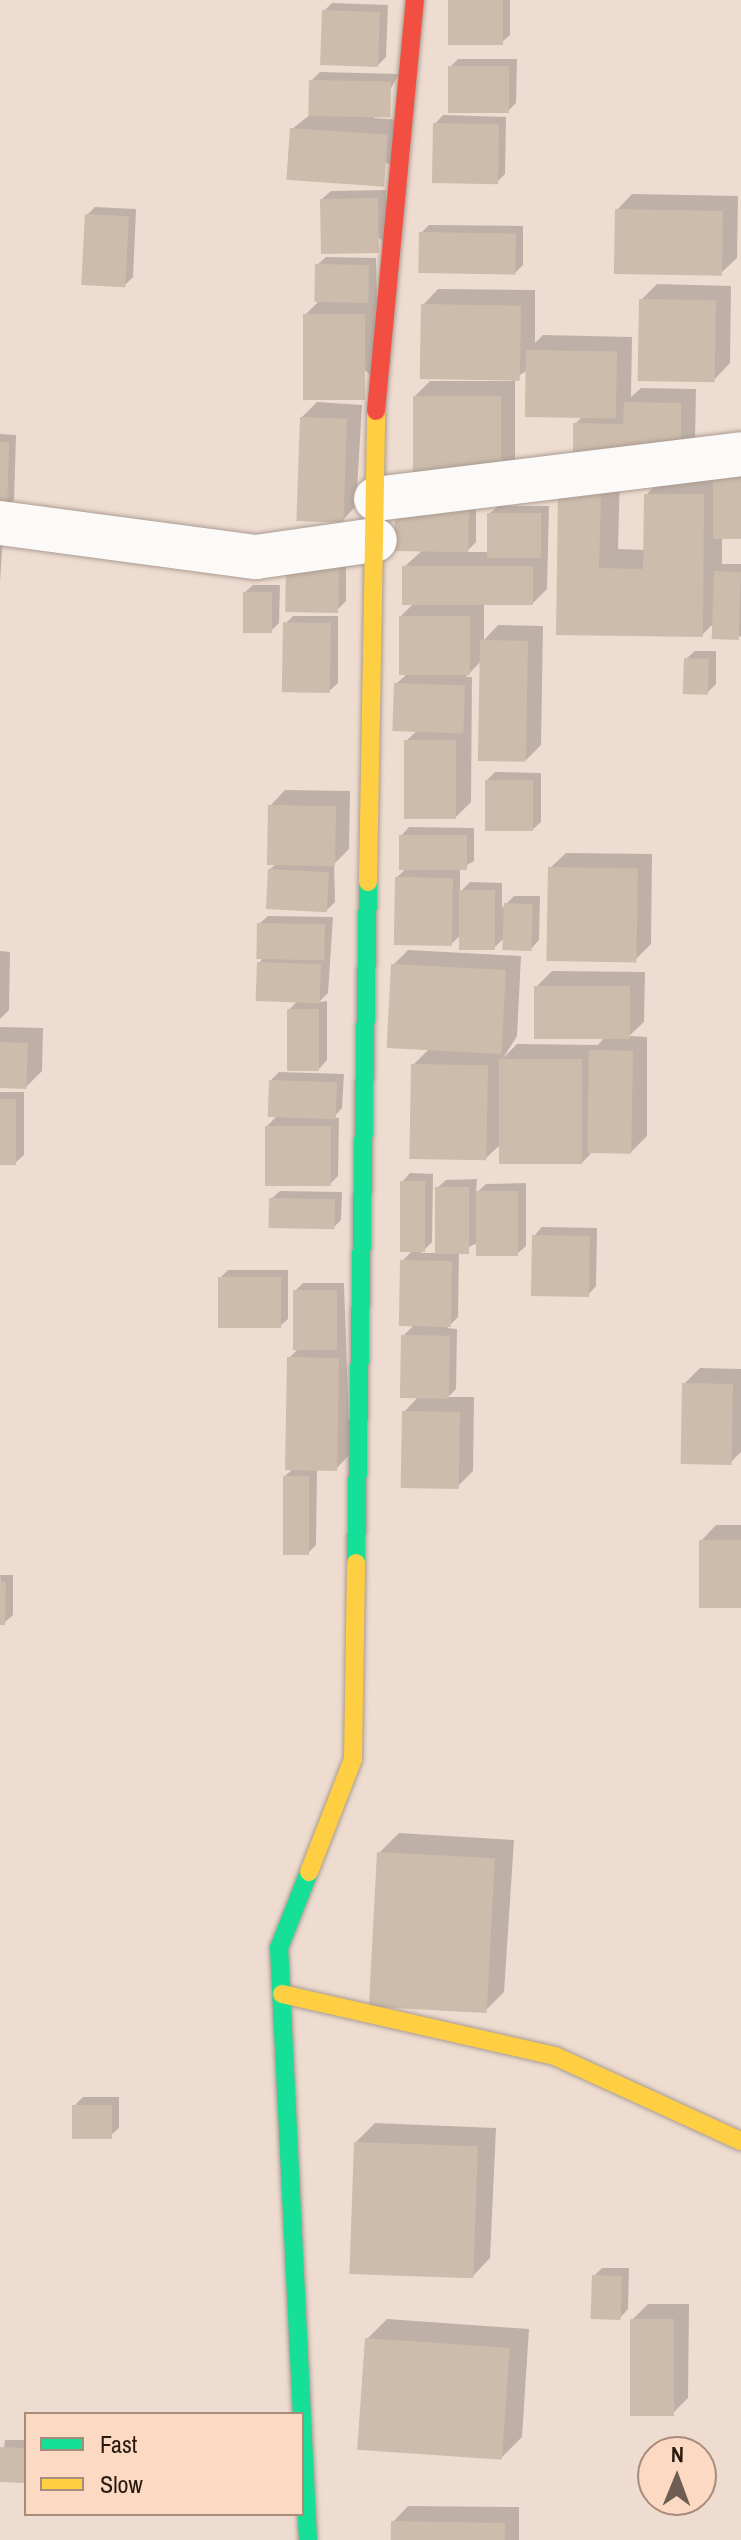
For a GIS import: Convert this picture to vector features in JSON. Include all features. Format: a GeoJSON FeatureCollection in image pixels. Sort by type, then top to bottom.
{"type":"FeatureCollection","features":[{"type":"Feature","properties":{"kind":"main road"},"geometry":{"type":"LineString","coordinates":[[302,2412],[279,1948],[353,1759],[377,343],[415,0]]}},
{"type":"Feature","properties":{"kind":"main road"},"geometry":{"type":"LineString","coordinates":[[282,1994],[555,2056],[741,2141]]}},
{"type":"Feature","properties":{"kind":"main road"},"geometry":{"type":"LineString","coordinates":[[304,2456],[308,2540]]}},
{"type":"Feature","properties":{"kind":"street"},"geometry":{"type":"LineString","coordinates":[[0,523],[256,557],[375,520],[741,454]]}},
{"type":"Feature","properties":{"kind":"building"},"geometry":{"type":"Polygon","coordinates":[[[448,0],[503,0],[503,45],[448,45],[448,0]]]}},
{"type":"Feature","properties":{"kind":"building"},"geometry":{"type":"Polygon","coordinates":[[[322,10],[380,12],[378,67],[320,65],[322,10]]]}},
{"type":"Feature","properties":{"kind":"building"},"geometry":{"type":"Polygon","coordinates":[[[448,66],[509,66],[509,113],[448,113],[448,66]]]}},
{"type":"Feature","properties":{"kind":"building"},"geometry":{"type":"Polygon","coordinates":[[[309,80],[391,81],[390,117],[308,116],[309,80]]]}},
{"type":"Feature","properties":{"kind":"building"},"geometry":{"type":"Polygon","coordinates":[[[433,123],[499,124],[498,184],[432,183],[433,123]]]}},
{"type":"Feature","properties":{"kind":"building"},"geometry":{"type":"Polygon","coordinates":[[[290,128],[388,135],[384,187],[286,180],[290,128]]]}},
{"type":"Feature","properties":{"kind":"building"},"geometry":{"type":"Polygon","coordinates":[[[378,198],[379,253],[321,254],[320,199],[378,198]]]}},
{"type":"Feature","properties":{"kind":"building"},"geometry":{"type":"Polygon","coordinates":[[[615,209],[723,211],[722,276],[614,274],[615,209]]]}},
{"type":"Feature","properties":{"kind":"building"},"geometry":{"type":"Polygon","coordinates":[[[85,214],[129,216],[125,287],[81,285],[85,214]]]}},
{"type":"Feature","properties":{"kind":"building"},"geometry":{"type":"Polygon","coordinates":[[[419,232],[516,234],[515,275],[418,273],[419,232]]]}},
{"type":"Feature","properties":{"kind":"building"},"geometry":{"type":"Polygon","coordinates":[[[315,264],[369,265],[368,303],[314,302],[315,264]]]}},
{"type":"Feature","properties":{"kind":"building"},"geometry":{"type":"Polygon","coordinates":[[[639,299],[716,300],[715,382],[638,381],[639,299]]]}},
{"type":"Feature","properties":{"kind":"building"},"geometry":{"type":"Polygon","coordinates":[[[421,304],[521,306],[520,381],[420,379],[421,304]]]}},
{"type":"Feature","properties":{"kind":"building"},"geometry":{"type":"Polygon","coordinates":[[[303,314],[365,314],[365,400],[303,400],[303,314]]]}},
{"type":"Feature","properties":{"kind":"building"},"geometry":{"type":"Polygon","coordinates":[[[526,350],[617,352],[616,419],[525,417],[526,350]]]}},
{"type":"Feature","properties":{"kind":"building"},"geometry":{"type":"Polygon","coordinates":[[[413,396],[501,396],[501,480],[413,480],[413,396]]]}},
{"type":"Feature","properties":{"kind":"building"},"geometry":{"type":"Polygon","coordinates":[[[624,402],[681,403],[681,457],[573,456],[573,423],[623,424],[624,402]]]}},
{"type":"Feature","properties":{"kind":"building"},"geometry":{"type":"Polygon","coordinates":[[[300,417],[347,419],[343,523],[296,521],[300,417]]]}},
{"type":"Feature","properties":{"kind":"building"},"geometry":{"type":"Polygon","coordinates":[[[0,442],[9,442],[7,510],[0,510],[0,442]]]}},
{"type":"Feature","properties":{"kind":"building"},"geometry":{"type":"Polygon","coordinates":[[[713,475],[741,475],[741,539],[713,539],[713,475]]]}},
{"type":"Feature","properties":{"kind":"building"},"geometry":{"type":"Polygon","coordinates":[[[558,493],[601,494],[599,568],[643,569],[644,494],[704,494],[703,637],[556,635],[558,493]]]}},
{"type":"Feature","properties":{"kind":"building"},"geometry":{"type":"Polygon","coordinates":[[[395,508],[469,509],[468,552],[394,551],[395,508]]]}},
{"type":"Feature","properties":{"kind":"building"},"geometry":{"type":"Polygon","coordinates":[[[487,513],[541,513],[541,558],[487,558],[487,513]]]}},
{"type":"Feature","properties":{"kind":"building"},"geometry":{"type":"Polygon","coordinates":[[[286,565],[339,566],[338,613],[285,612],[286,565]]]}},
{"type":"Feature","properties":{"kind":"building"},"geometry":{"type":"Polygon","coordinates":[[[402,566],[533,566],[533,605],[402,605],[402,566]]]}},
{"type":"Feature","properties":{"kind":"building"},"geometry":{"type":"Polygon","coordinates":[[[714,571],[741,572],[739,640],[712,639],[714,571]]]}},
{"type":"Feature","properties":{"kind":"building"},"geometry":{"type":"Polygon","coordinates":[[[243,592],[272,592],[272,633],[243,633],[243,592]]]}},
{"type":"Feature","properties":{"kind":"building"},"geometry":{"type":"Polygon","coordinates":[[[399,616],[470,616],[470,675],[399,675],[399,616]]]}},
{"type":"Feature","properties":{"kind":"building"},"geometry":{"type":"Polygon","coordinates":[[[283,622],[331,623],[330,693],[282,692],[283,622]]]}},
{"type":"Feature","properties":{"kind":"building"},"geometry":{"type":"Polygon","coordinates":[[[480,640],[528,641],[526,762],[478,761],[480,640]]]}},
{"type":"Feature","properties":{"kind":"building"},"geometry":{"type":"Polygon","coordinates":[[[684,658],[709,659],[708,695],[683,694],[684,658]]]}},
{"type":"Feature","properties":{"kind":"building"},"geometry":{"type":"Polygon","coordinates":[[[394,683],[465,685],[463,733],[392,731],[394,683]]]}},
{"type":"Feature","properties":{"kind":"building"},"geometry":{"type":"Polygon","coordinates":[[[404,740],[456,740],[456,819],[404,819],[404,740]]]}},
{"type":"Feature","properties":{"kind":"building"},"geometry":{"type":"Polygon","coordinates":[[[485,780],[533,780],[533,831],[485,831],[485,780]]]}},
{"type":"Feature","properties":{"kind":"building"},"geometry":{"type":"Polygon","coordinates":[[[268,805],[336,806],[335,866],[267,865],[268,805]]]}},
{"type":"Feature","properties":{"kind":"building"},"geometry":{"type":"Polygon","coordinates":[[[399,835],[467,835],[467,870],[399,870],[399,835]]]}},
{"type":"Feature","properties":{"kind":"building"},"geometry":{"type":"Polygon","coordinates":[[[548,867],[638,869],[636,963],[546,961],[548,867]]]}},
{"type":"Feature","properties":{"kind":"building"},"geometry":{"type":"Polygon","coordinates":[[[268,869],[329,872],[327,912],[266,909],[268,869]]]}},
{"type":"Feature","properties":{"kind":"building"},"geometry":{"type":"Polygon","coordinates":[[[395,877],[453,878],[452,946],[394,945],[395,877]]]}},
{"type":"Feature","properties":{"kind":"building"},"geometry":{"type":"Polygon","coordinates":[[[459,890],[495,890],[495,950],[459,950],[459,890]]]}},
{"type":"Feature","properties":{"kind":"building"},"geometry":{"type":"Polygon","coordinates":[[[504,903],[533,904],[531,951],[502,950],[504,903]]]}},
{"type":"Feature","properties":{"kind":"building"},"geometry":{"type":"Polygon","coordinates":[[[257,923],[325,924],[324,960],[256,959],[257,923]]]}},
{"type":"Feature","properties":{"kind":"building"},"geometry":{"type":"Polygon","coordinates":[[[257,962],[321,964],[320,1003],[256,1001],[257,962]]]}},
{"type":"Feature","properties":{"kind":"building"},"geometry":{"type":"Polygon","coordinates":[[[391,964],[506,970],[501,1054],[387,1048],[391,964]]]}},
{"type":"Feature","properties":{"kind":"building"},"geometry":{"type":"Polygon","coordinates":[[[534,986],[630,986],[630,1039],[534,1039],[534,986]]]}},
{"type":"Feature","properties":{"kind":"building"},"geometry":{"type":"Polygon","coordinates":[[[287,1009],[319,1009],[319,1071],[287,1071],[287,1009]]]}},
{"type":"Feature","properties":{"kind":"building"},"geometry":{"type":"Polygon","coordinates":[[[0,1042],[28,1043],[26,1089],[0,1088],[0,1042]]]}},
{"type":"Feature","properties":{"kind":"building"},"geometry":{"type":"Polygon","coordinates":[[[589,1050],[633,1051],[631,1154],[587,1153],[589,1050]]]}},
{"type":"Feature","properties":{"kind":"building"},"geometry":{"type":"Polygon","coordinates":[[[499,1059],[582,1059],[582,1164],[499,1164],[499,1059]]]}},
{"type":"Feature","properties":{"kind":"building"},"geometry":{"type":"Polygon","coordinates":[[[411,1064],[488,1065],[486,1160],[409,1159],[411,1064]]]}},
{"type":"Feature","properties":{"kind":"building"},"geometry":{"type":"Polygon","coordinates":[[[269,1080],[337,1082],[336,1119],[268,1117],[269,1080]]]}},
{"type":"Feature","properties":{"kind":"building"},"geometry":{"type":"Polygon","coordinates":[[[0,1099],[16,1099],[16,1165],[0,1165],[0,1099]]]}},
{"type":"Feature","properties":{"kind":"building"},"geometry":{"type":"Polygon","coordinates":[[[265,1126],[331,1126],[331,1186],[265,1186],[265,1126]]]}},
{"type":"Feature","properties":{"kind":"building"},"geometry":{"type":"Polygon","coordinates":[[[400,1181],[425,1181],[425,1252],[400,1252],[400,1181]]]}},
{"type":"Feature","properties":{"kind":"building"},"geometry":{"type":"Polygon","coordinates":[[[435,1187],[469,1187],[469,1254],[435,1254],[435,1187]]]}},
{"type":"Feature","properties":{"kind":"building"},"geometry":{"type":"Polygon","coordinates":[[[476,1191],[518,1191],[518,1256],[476,1256],[476,1191]]]}},
{"type":"Feature","properties":{"kind":"building"},"geometry":{"type":"Polygon","coordinates":[[[269,1198],[335,1199],[334,1229],[268,1228],[269,1198]]]}},
{"type":"Feature","properties":{"kind":"building"},"geometry":{"type":"Polygon","coordinates":[[[532,1235],[590,1236],[589,1297],[531,1296],[532,1235]]]}},
{"type":"Feature","properties":{"kind":"building"},"geometry":{"type":"Polygon","coordinates":[[[400,1260],[452,1261],[451,1327],[399,1326],[400,1260]]]}},
{"type":"Feature","properties":{"kind":"building"},"geometry":{"type":"Polygon","coordinates":[[[218,1277],[281,1277],[281,1328],[218,1328],[218,1277]]]}},
{"type":"Feature","properties":{"kind":"building"},"geometry":{"type":"Polygon","coordinates":[[[293,1290],[337,1290],[337,1350],[293,1350],[293,1290]]]}},
{"type":"Feature","properties":{"kind":"building"},"geometry":{"type":"Polygon","coordinates":[[[401,1335],[450,1336],[449,1399],[400,1398],[401,1335]]]}},
{"type":"Feature","properties":{"kind":"building"},"geometry":{"type":"Polygon","coordinates":[[[287,1357],[339,1358],[337,1471],[285,1470],[287,1357]]]}},
{"type":"Feature","properties":{"kind":"building"},"geometry":{"type":"Polygon","coordinates":[[[682,1383],[733,1384],[732,1465],[681,1464],[682,1383]]]}},
{"type":"Feature","properties":{"kind":"building"},"geometry":{"type":"Polygon","coordinates":[[[402,1411],[460,1412],[459,1489],[401,1488],[402,1411]]]}},
{"type":"Feature","properties":{"kind":"building"},"geometry":{"type":"Polygon","coordinates":[[[283,1476],[309,1476],[309,1555],[283,1555],[283,1476]]]}},
{"type":"Feature","properties":{"kind":"building"},"geometry":{"type":"Polygon","coordinates":[[[699,1540],[741,1540],[741,1608],[699,1608],[699,1540]]]}},
{"type":"Feature","properties":{"kind":"building"},"geometry":{"type":"Polygon","coordinates":[[[0,1582],[6,1582],[5,1625],[0,1625],[0,1582]]]}},
{"type":"Feature","properties":{"kind":"building"},"geometry":{"type":"Polygon","coordinates":[[[377,1852],[495,1858],[487,2013],[369,2007],[377,1852]]]}},
{"type":"Feature","properties":{"kind":"building"},"geometry":{"type":"Polygon","coordinates":[[[72,2105],[112,2105],[112,2139],[72,2139],[72,2105]]]}},
{"type":"Feature","properties":{"kind":"building"},"geometry":{"type":"Polygon","coordinates":[[[354,2142],[478,2146],[473,2278],[349,2274],[354,2142]]]}},
{"type":"Feature","properties":{"kind":"building"},"geometry":{"type":"Polygon","coordinates":[[[592,2275],[622,2276],[620,2320],[590,2319],[592,2275]]]}},
{"type":"Feature","properties":{"kind":"building"},"geometry":{"type":"Polygon","coordinates":[[[630,2319],[674,2319],[674,2416],[630,2416],[630,2319]]]}},
{"type":"Feature","properties":{"kind":"building"},"geometry":{"type":"Polygon","coordinates":[[[365,2338],[510,2348],[502,2460],[357,2450],[365,2338]]]}},
{"type":"Feature","properties":{"kind":"building"},"geometry":{"type":"Polygon","coordinates":[[[0,2447],[24,2448],[24,2483],[0,2482],[0,2447]]]}},
{"type":"Feature","properties":{"kind":"building"},"geometry":{"type":"Polygon","coordinates":[[[391,2521],[505,2523],[505,2540],[391,2540],[391,2521]]]}},
{"type":"Feature","properties":{"kind":"traffic: fast"},"geometry":{"type":"LineString","coordinates":[[356,1563],[368,882]]}},
{"type":"Feature","properties":{"kind":"traffic: fast"},"geometry":{"type":"LineString","coordinates":[[302,2412],[279,1948],[309,1872]]}},
{"type":"Feature","properties":{"kind":"traffic: fast"},"geometry":{"type":"LineString","coordinates":[[304,2458],[308,2540]]}},
{"type":"Feature","properties":{"kind":"traffic: slow"},"geometry":{"type":"LineString","coordinates":[[368,882],[376,411]]}},
{"type":"Feature","properties":{"kind":"traffic: slow"},"geometry":{"type":"LineString","coordinates":[[309,1872],[353,1759],[356,1563]]}},
{"type":"Feature","properties":{"kind":"traffic: slow"},"geometry":{"type":"LineString","coordinates":[[282,1994],[555,2056],[741,2141]]}},
{"type":"Feature","properties":{"kind":"traffic: jam"},"geometry":{"type":"LineString","coordinates":[[376,411],[415,0]]}}]}
